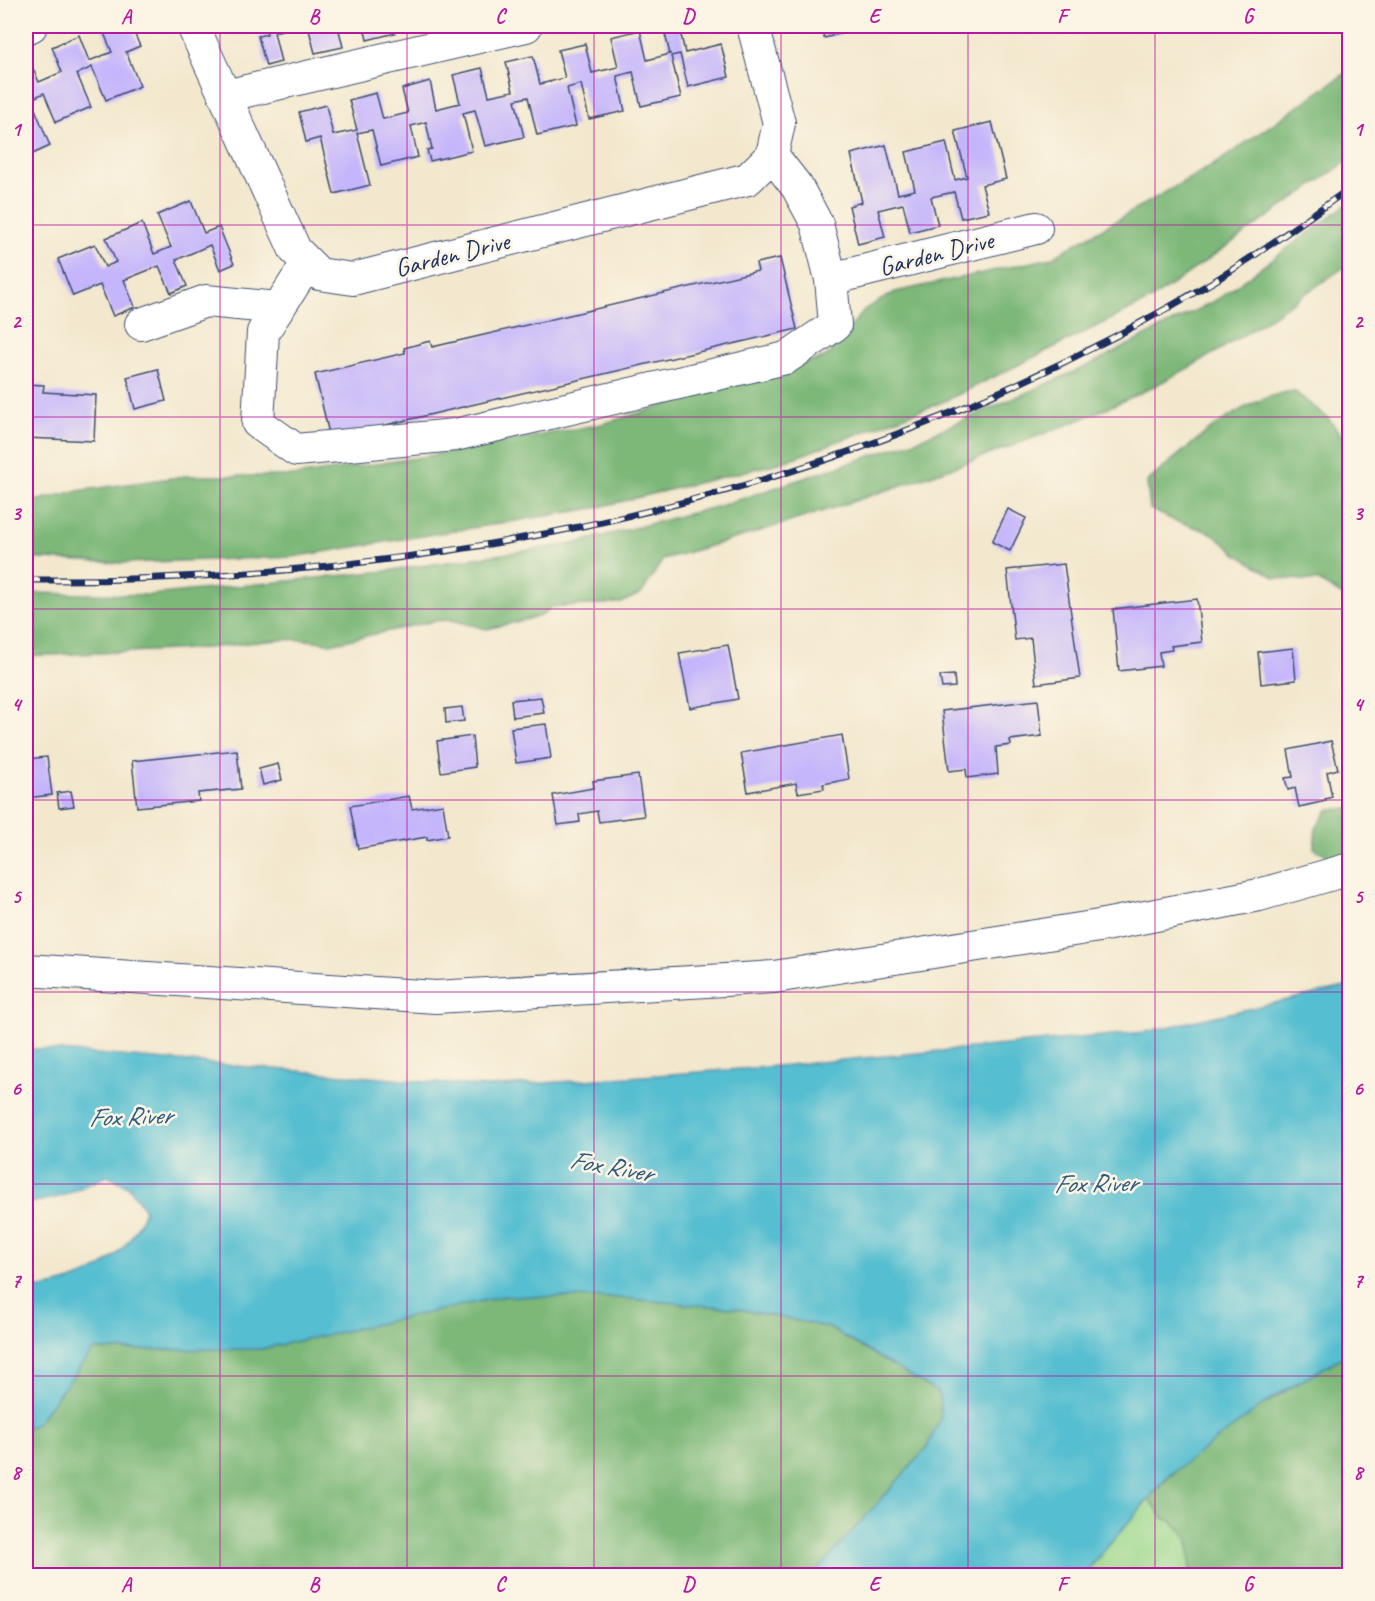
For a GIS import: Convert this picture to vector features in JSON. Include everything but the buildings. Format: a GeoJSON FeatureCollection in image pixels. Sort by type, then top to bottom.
{"type":"FeatureCollection","features":[{"type":"Feature","properties":{"kind":"street"},"geometry":{"type":"LineString","coordinates":[[26,28],[31,26]]}},
{"type":"Feature","properties":{"kind":"street"},"geometry":{"type":"LineString","coordinates":[[193,26],[295,250],[307,264],[263,332],[258,423],[296,450],[455,435],[786,358],[835,325],[831,279],[817,224],[797,187],[772,155],[779,123],[753,26]]}},
{"type":"Feature","properties":{"kind":"street"},"geometry":{"type":"LineString","coordinates":[[225,96],[526,26]]}},
{"type":"Feature","properties":{"kind":"street","name":"Garden Drive"},"geometry":{"type":"LineString","coordinates":[[307,264],[319,274],[353,279],[748,179],[772,155]]}},
{"type":"Feature","properties":{"kind":"street","name":"Garden Drive"},"geometry":{"type":"LineString","coordinates":[[831,279],[1036,228]]}},
{"type":"Feature","properties":{"kind":"street"},"geometry":{"type":"LineString","coordinates":[[141,324],[206,301],[278,308]]}},
{"type":"Feature","properties":{"kind":"street"},"geometry":{"type":"LineString","coordinates":[[26,970],[436,997],[762,977],[1099,926],[1259,895],[1350,869]]}},
{"type":"Feature","properties":{"kind":"green space"},"geometry":{"type":"Polygon","coordinates":[[[1349,71],[1349,160],[1150,300],[945,401],[783,462],[595,508],[292,557],[119,563],[26,558],[26,503],[77,491],[186,476],[295,476],[421,457],[602,424],[826,357],[865,309],[895,292],[1051,258],[1218,162],[1349,71]]]}},
{"type":"Feature","properties":{"kind":"green space"},"geometry":{"type":"Polygon","coordinates":[[[1349,203],[1349,264],[1256,327],[1183,371],[1107,408],[1001,450],[807,517],[663,559],[642,593],[621,603],[551,607],[541,616],[487,629],[451,620],[434,621],[330,644],[284,640],[161,651],[26,656],[26,593],[151,595],[385,571],[572,544],[723,505],[915,441],[1083,368],[1218,299],[1349,203]]]}},
{"type":"Feature","properties":{"kind":"green space"},"geometry":{"type":"Polygon","coordinates":[[[1294,391],[1328,418],[1349,445],[1349,600],[1319,581],[1276,578],[1238,555],[1210,532],[1175,521],[1150,509],[1147,482],[1197,440],[1234,413],[1274,395],[1294,391]]]}},
{"type":"Feature","properties":{"kind":"green space"},"geometry":{"type":"Polygon","coordinates":[[[1349,808],[1349,856],[1336,860],[1314,848],[1316,828],[1328,810],[1349,808]]]}},
{"type":"Feature","properties":{"kind":"green space"},"geometry":{"type":"Polygon","coordinates":[[[505,1296],[619,1298],[734,1308],[828,1327],[939,1393],[941,1417],[926,1449],[813,1576],[26,1575],[26,1428],[36,1424],[93,1350],[261,1349],[505,1296]]]}},
{"type":"Feature","properties":{"kind":"green space"},"geometry":{"type":"Polygon","coordinates":[[[1349,1353],[1349,1575],[1191,1575],[1188,1537],[1173,1522],[1163,1518],[1149,1498],[1192,1456],[1243,1418],[1349,1353]]]}},
{"type":"Feature","properties":{"kind":"green space"},"geometry":{"type":"Polygon","coordinates":[[[1149,1498],[1163,1518],[1173,1522],[1188,1537],[1191,1575],[1083,1576],[1149,1498]]]}},
{"type":"Feature","properties":{"kind":"water","name":"Fox River"},"geometry":{"type":"Polygon","coordinates":[[[1349,986],[1349,1353],[1274,1397],[1168,1476],[1083,1575],[813,1575],[926,1449],[941,1417],[939,1393],[828,1327],[734,1308],[619,1298],[505,1296],[261,1349],[93,1350],[36,1424],[26,1428],[26,1290],[65,1283],[99,1268],[125,1245],[145,1210],[128,1186],[107,1176],[62,1196],[26,1204],[26,1048],[487,1087],[755,1068],[1145,1032],[1349,986]]]}},
{"type":"Feature","properties":{"kind":"railway"},"geometry":{"type":"LineString","coordinates":[[26,580],[183,577],[338,565],[491,544],[642,512],[790,471],[936,419],[1078,355],[1216,280],[1350,188]]}}]}
